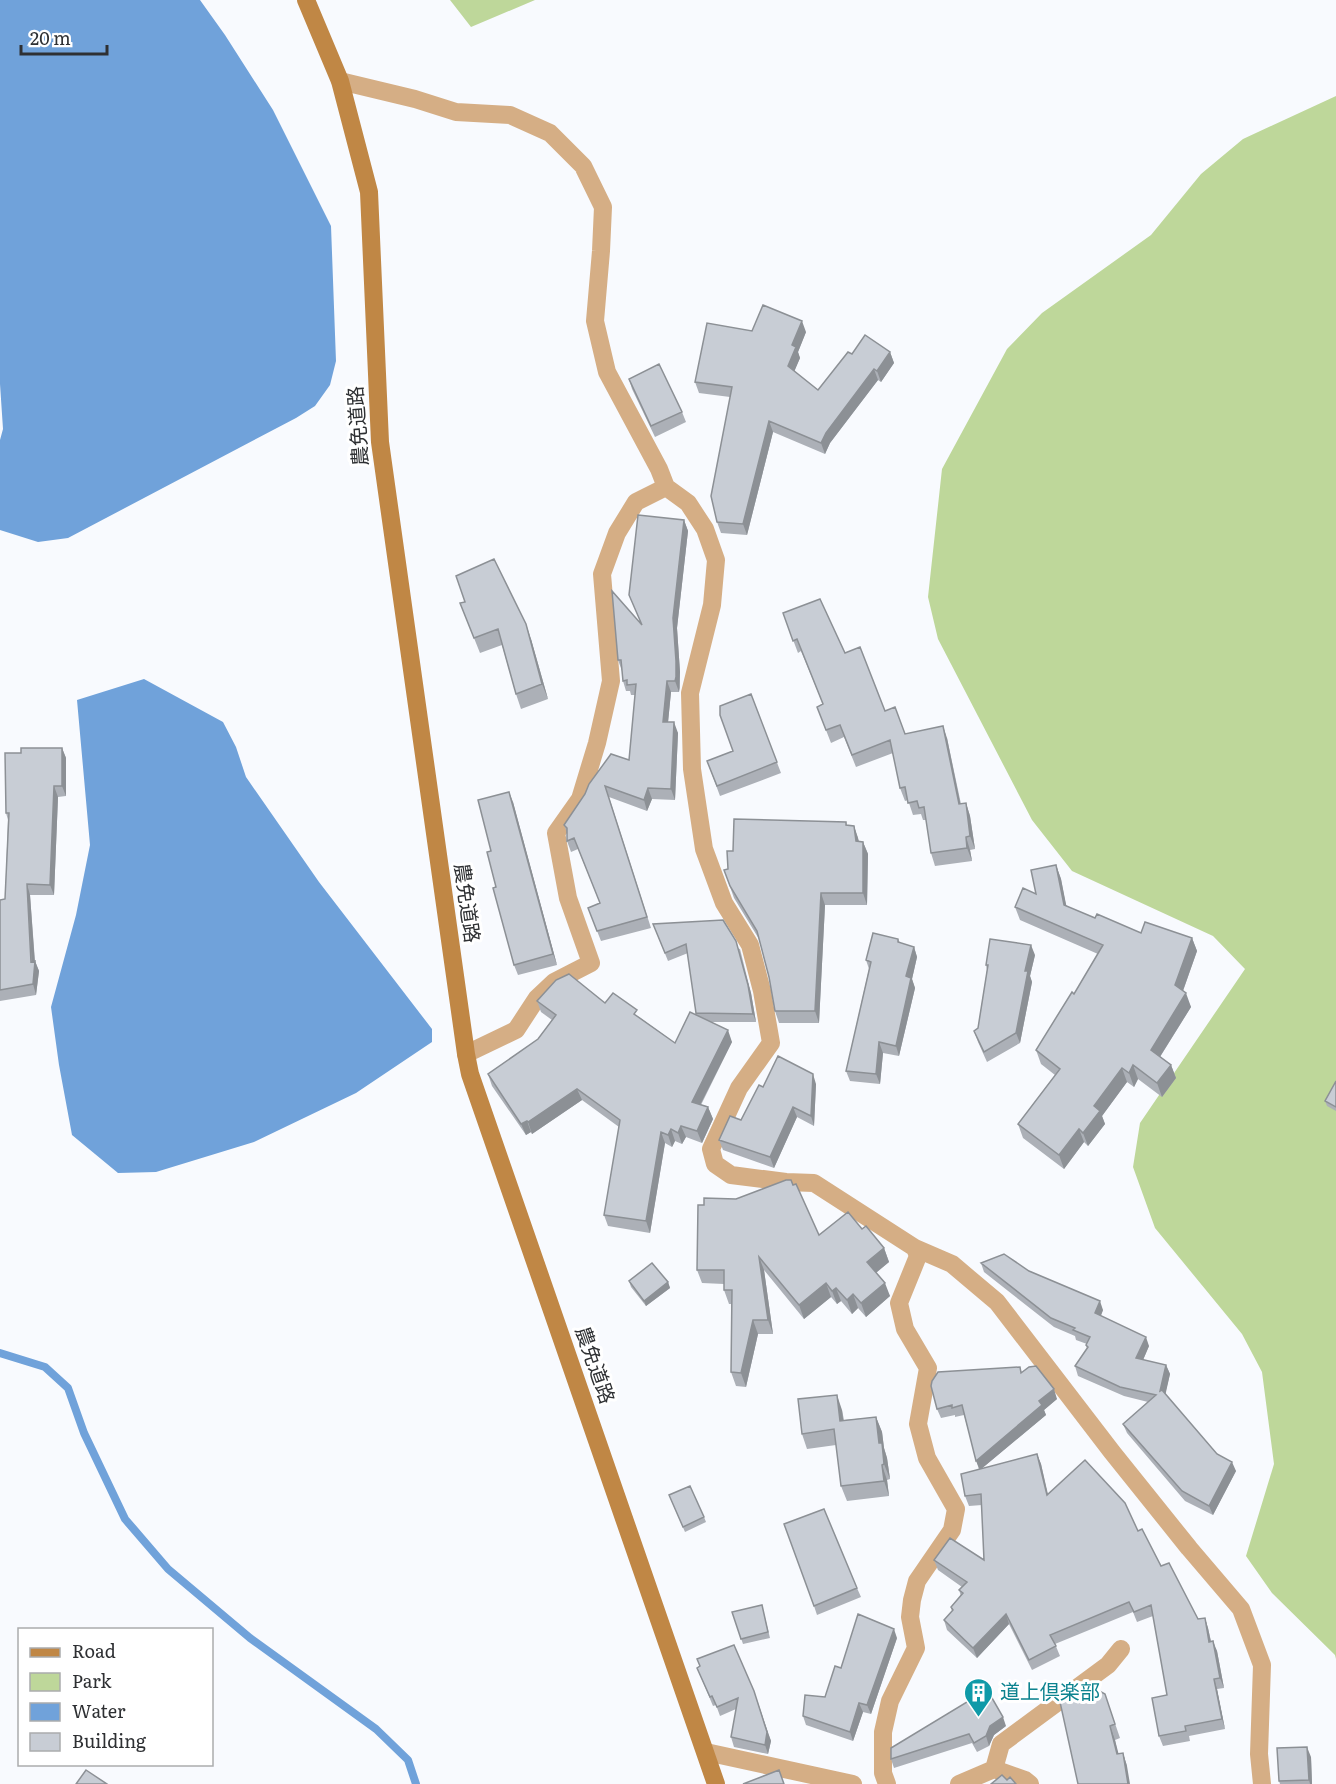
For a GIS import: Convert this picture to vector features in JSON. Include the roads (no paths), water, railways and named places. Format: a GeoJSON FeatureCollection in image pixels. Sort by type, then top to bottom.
{"type":"FeatureCollection","features":[{"type":"Feature","properties":{"kind":"street","name":"農免道路"},"geometry":{"type":"LineString","coordinates":[[306,0],[340,81],[369,192],[380,442],[470,1074],[716,1784]]}},
{"type":"Feature","properties":{"kind":"street"},"geometry":{"type":"LineString","coordinates":[[340,81],[415,99],[456,112],[510,115],[550,133],[583,166],[603,207],[595,321],[607,372],[659,469],[666,487],[688,503],[705,529],[716,560],[712,605],[690,693],[692,769],[704,849],[724,903],[750,945],[762,991],[771,1043],[739,1088],[711,1149],[715,1164],[732,1175],[814,1183],[915,1248],[952,1264],[997,1302],[1112,1452],[1241,1609],[1262,1665],[1259,1754],[1262,1784]]}},
{"type":"Feature","properties":{"kind":"street"},"geometry":{"type":"LineString","coordinates":[[466,1054],[516,1030],[537,998],[554,982],[591,963],[568,898],[556,833],[579,799],[597,743],[611,681],[602,574],[617,533],[636,502],[666,487]]}},
{"type":"Feature","properties":{"kind":"street"},"geometry":{"type":"LineString","coordinates":[[887,1784],[883,1773],[883,1732],[890,1701],[916,1648],[910,1617],[916,1581],[951,1530],[956,1509],[927,1458],[918,1424],[928,1368],[905,1329],[899,1304],[918,1256],[915,1248]]}},
{"type":"Feature","properties":{"kind":"street"},"geometry":{"type":"LineString","coordinates":[[994,1769],[1001,1744],[1108,1665],[1121,1649]]}},
{"type":"Feature","properties":{"kind":"street"},"geometry":{"type":"LineString","coordinates":[[706,1752],[853,1784]]}},
{"type":"Feature","properties":{"kind":"street"},"geometry":{"type":"LineString","coordinates":[[959,1784],[994,1769],[1030,1784]]}},
{"type":"Feature","properties":{"kind":"water"},"geometry":{"type":"Polygon","coordinates":[[[0,0],[200,0],[273,110],[331,226],[336,361],[330,385],[315,406],[68,538],[38,542],[0,530],[0,440],[3,429],[0,384],[0,0]]]}},
{"type":"Feature","properties":{"kind":"water"},"geometry":{"type":"Polygon","coordinates":[[[144,679],[223,722],[236,747],[246,777],[319,882],[432,1029],[432,1042],[356,1093],[254,1142],[156,1172],[118,1173],[72,1135],[51,1007],[76,915],[90,845],[77,700],[144,679]]]}},
{"type":"Feature","properties":{"kind":"waterway"},"geometry":{"type":"LineString","coordinates":[[0,1353],[45,1367],[68,1388],[84,1433],[125,1519],[168,1569],[250,1638],[376,1729],[408,1760],[416,1784]]}},
{"type":"Feature","properties":{"kind":"place","name":"道上倶楽部"},"geometry":{"type":"Point","coordinates":[979,1718]}}]}
